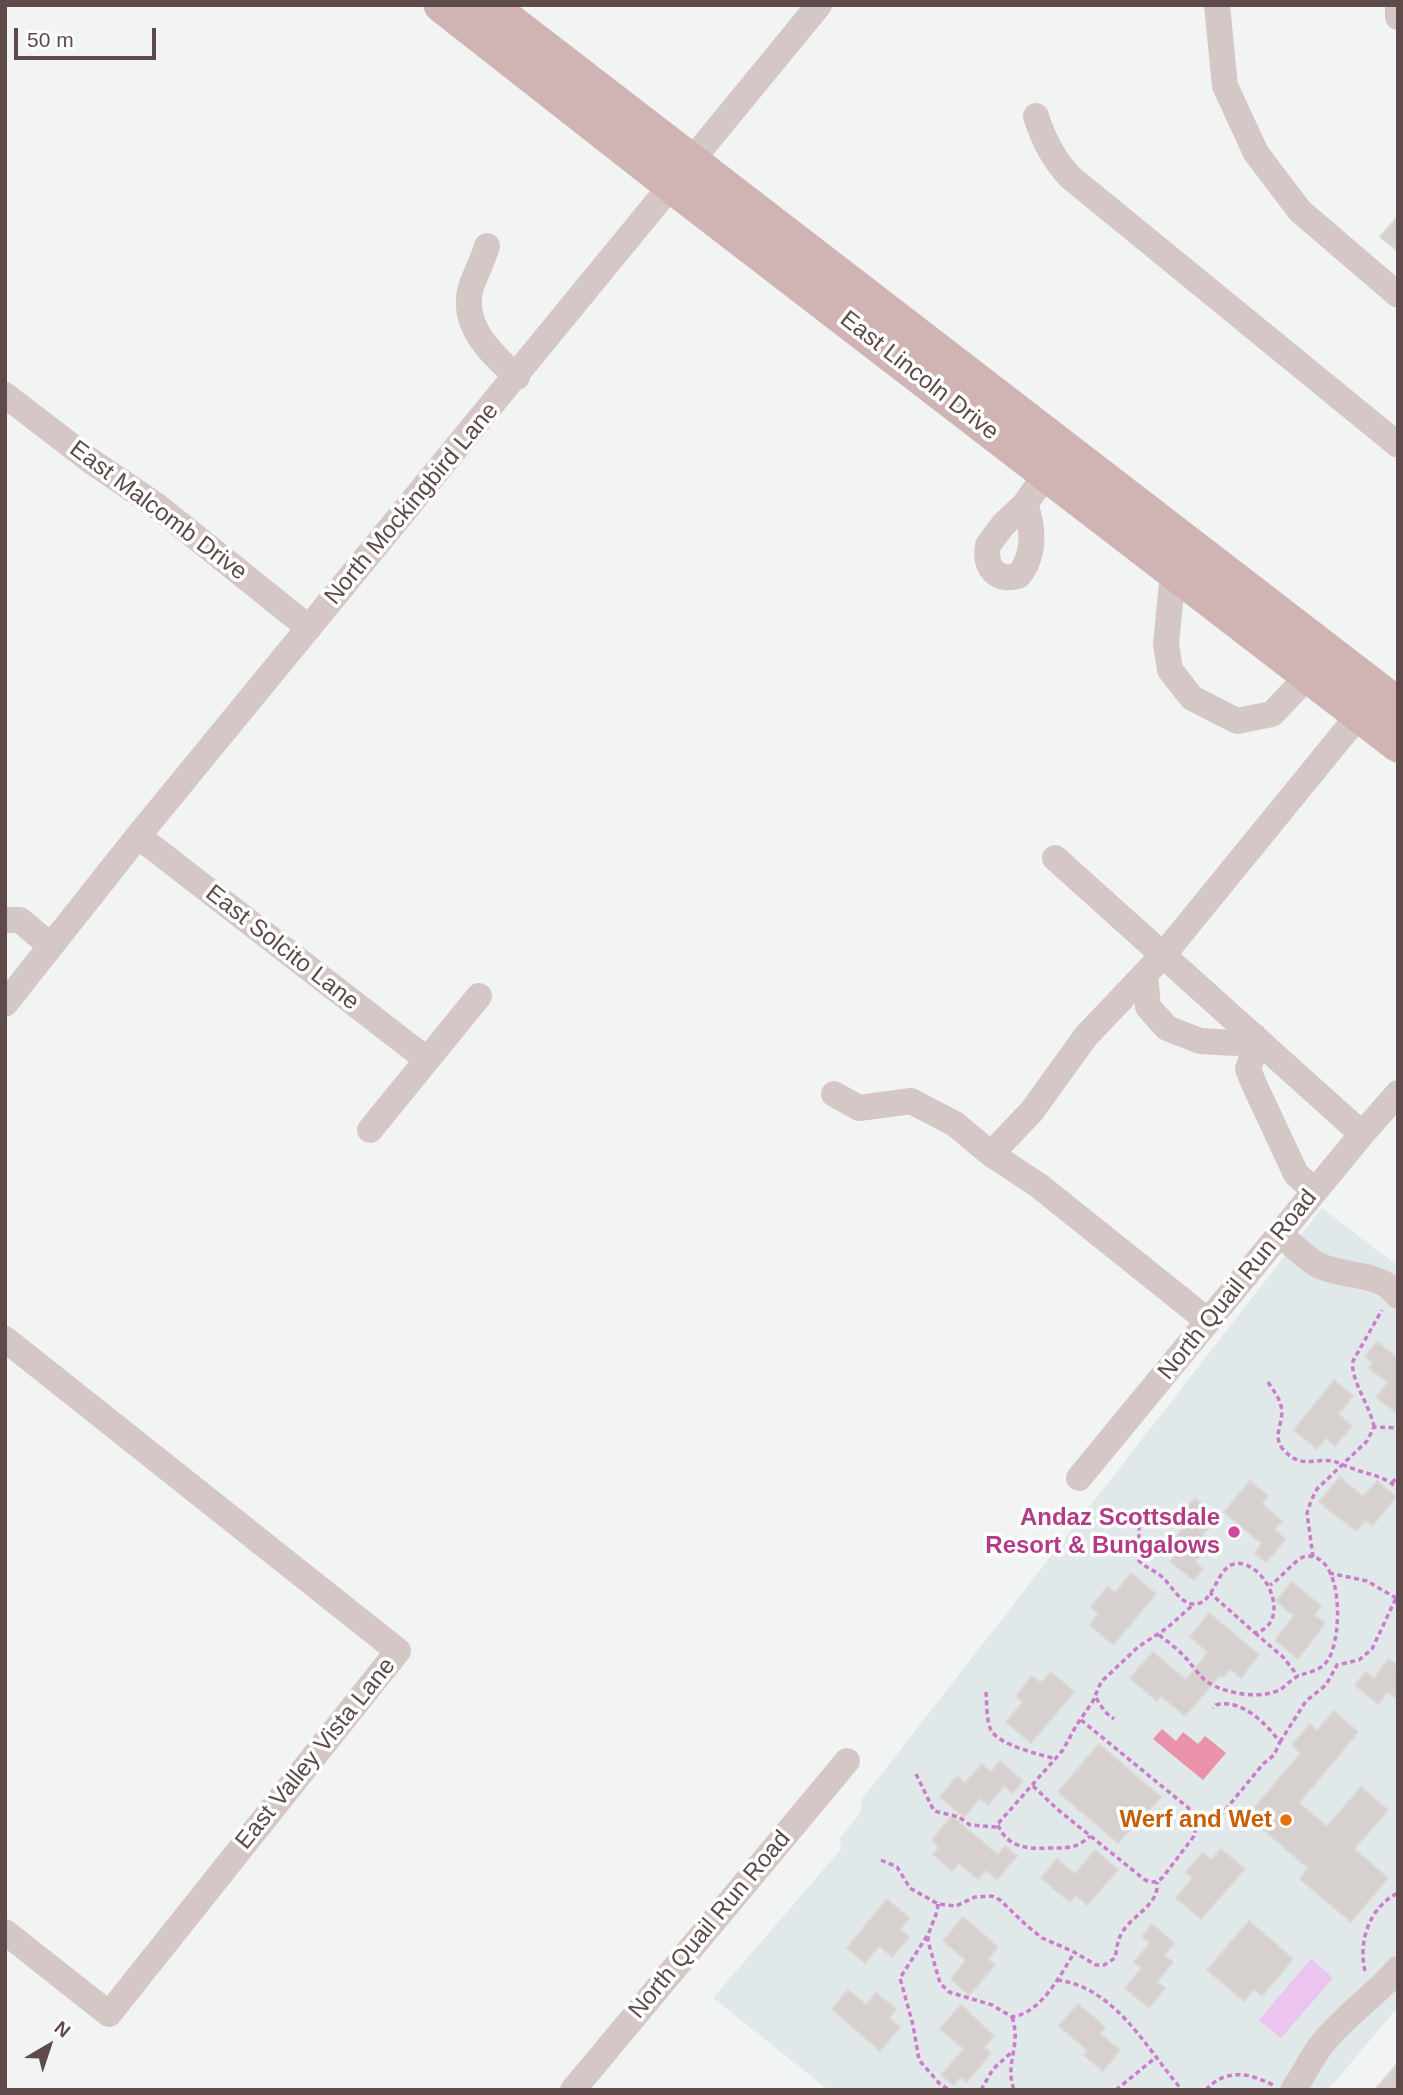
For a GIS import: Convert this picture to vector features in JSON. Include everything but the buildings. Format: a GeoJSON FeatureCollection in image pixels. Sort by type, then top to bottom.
{"type":"FeatureCollection","features":[{"type":"Feature","properties":{"kind":"main road","name":"East Lincoln Drive"},"geometry":{"type":"LineString","coordinates":[[441,5],[683,174]]}},
{"type":"Feature","properties":{"kind":"main road","name":"East Lincoln Drive"},"geometry":{"type":"LineString","coordinates":[[489,5],[683,174],[1056,469],[1379,704],[1398,745]]}},
{"type":"Feature","properties":{"kind":"main road","name":"East Lincoln Drive"},"geometry":{"type":"LineString","coordinates":[[1056,469],[1174,573],[1308,676],[1379,704]]}},
{"type":"Feature","properties":{"kind":"street","name":"North Mockingbird Lane"},"geometry":{"type":"LineString","coordinates":[[5,1004],[138,836],[517,377],[819,5]]}},
{"type":"Feature","properties":{"kind":"street"},"geometry":{"type":"LineString","coordinates":[[1217,5],[1225,86],[1256,153],[1300,211],[1398,295]]}},
{"type":"Feature","properties":{"kind":"street"},"geometry":{"type":"LineString","coordinates":[[1398,5],[1398,18]]}},
{"type":"Feature","properties":{"kind":"street"},"geometry":{"type":"LineString","coordinates":[[1036,116],[1050,150],[1059,166],[1070,177],[1394,434]]}},
{"type":"Feature","properties":{"kind":"street"},"geometry":{"type":"LineString","coordinates":[[487,246],[472,285],[470,311],[475,330],[486,348],[517,377]]}},
{"type":"Feature","properties":{"kind":"street","name":"East Malcomb Drive"},"geometry":{"type":"LineString","coordinates":[[5,395],[91,461],[157,506],[309,628]]}},
{"type":"Feature","properties":{"kind":"street"},"geometry":{"type":"LineString","coordinates":[[1025,504],[1056,469]]}},
{"type":"Feature","properties":{"kind":"street"},"geometry":{"type":"LineString","coordinates":[[1174,573],[1166,644],[1170,670],[1192,698],[1237,721],[1272,714],[1308,676]]}},
{"type":"Feature","properties":{"kind":"street"},"geometry":{"type":"LineString","coordinates":[[991,1154],[1032,1111],[1086,1036],[1164,954],[1379,704]]}},
{"type":"Feature","properties":{"kind":"street","name":"East Solcito Lane"},"geometry":{"type":"LineString","coordinates":[[138,836],[426,1059]]}},
{"type":"Feature","properties":{"kind":"street"},"geometry":{"type":"LineString","coordinates":[[1055,858],[1362,1134]]}},
{"type":"Feature","properties":{"kind":"street"},"geometry":{"type":"LineString","coordinates":[[5,919],[20,920],[51,946]]}},
{"type":"Feature","properties":{"kind":"street"},"geometry":{"type":"LineString","coordinates":[[1145,974],[1148,1007],[1167,1028],[1200,1041],[1235,1043],[1256,1038]]}},
{"type":"Feature","properties":{"kind":"street"},"geometry":{"type":"LineString","coordinates":[[370,1130],[479,996]]}},
{"type":"Feature","properties":{"kind":"street"},"geometry":{"type":"LineString","coordinates":[[1256,1038],[1248,1069],[1296,1174],[1315,1191]]}},
{"type":"Feature","properties":{"kind":"street","name":"North Quail Run Road"},"geometry":{"type":"LineString","coordinates":[[1079,1478],[1398,1093]]}},
{"type":"Feature","properties":{"kind":"street"},"geometry":{"type":"LineString","coordinates":[[834,1094],[859,1108],[911,1101],[955,1124],[991,1154],[1038,1185],[1208,1321]]}},
{"type":"Feature","properties":{"kind":"street"},"geometry":{"type":"LineString","coordinates":[[1280,1234],[1318,1265],[1348,1275],[1375,1279],[1393,1290],[1390,1303]]}},
{"type":"Feature","properties":{"kind":"street","name":"East Valley Vista Lane"},"geometry":{"type":"LineString","coordinates":[[5,1339],[398,1651],[109,2014],[5,1932]]}},
{"type":"Feature","properties":{"kind":"street","name":"North Quail Run Road"},"geometry":{"type":"LineString","coordinates":[[573,2090],[847,1761]]}},
{"type":"Feature","properties":{"kind":"street"},"geometry":{"type":"LineString","coordinates":[[1286,2087],[1346,2018],[1382,1988],[1398,1969]]}},
{"type":"Feature","properties":{"kind":"path"},"geometry":{"type":"LineString","coordinates":[[1313,1557],[1307,1513],[1311,1501],[1317,1489],[1367,1441],[1374,1427],[1372,1414],[1352,1368],[1353,1361],[1390,1303]]}},
{"type":"Feature","properties":{"kind":"path"},"geometry":{"type":"LineString","coordinates":[[1268,1382],[1282,1407],[1282,1419],[1277,1434],[1281,1447],[1291,1456],[1305,1463],[1332,1461],[1378,1476],[1398,1489]]}},
{"type":"Feature","properties":{"kind":"path"},"geometry":{"type":"LineString","coordinates":[[1374,1427],[1398,1428]]}},
{"type":"Feature","properties":{"kind":"path"},"geometry":{"type":"LineString","coordinates":[[1392,1483],[1398,1476]]}},
{"type":"Feature","properties":{"kind":"path"},"geometry":{"type":"LineString","coordinates":[[1139,1517],[1139,1561],[1161,1576],[1186,1602],[1194,1604]]}},
{"type":"Feature","properties":{"kind":"path"},"geometry":{"type":"LineString","coordinates":[[1159,1634],[1210,1684],[1239,1693],[1270,1694],[1298,1676],[1314,1672],[1329,1658],[1338,1621],[1336,1596],[1322,1561],[1313,1557],[1301,1557],[1269,1585]]}},
{"type":"Feature","properties":{"kind":"path"},"geometry":{"type":"LineString","coordinates":[[916,1774],[934,1811],[959,1817],[970,1825],[995,1827],[1056,1759],[1101,1682],[1138,1647],[1159,1634],[1194,1604],[1203,1601],[1224,1571],[1233,1564],[1241,1563],[1250,1567],[1269,1585],[1274,1607],[1271,1620],[1266,1628],[1255,1633]]}},
{"type":"Feature","properties":{"kind":"path"},"geometry":{"type":"LineString","coordinates":[[1080,1720],[1198,1818],[1208,1825],[1217,1820],[1273,1755],[1306,1701],[1326,1685],[1337,1665],[1359,1660],[1372,1649],[1397,1597],[1367,1581],[1329,1573]]}},
{"type":"Feature","properties":{"kind":"path"},"geometry":{"type":"LineString","coordinates":[[1210,1593],[1283,1657],[1298,1676]]}},
{"type":"Feature","properties":{"kind":"path"},"geometry":{"type":"LineString","coordinates":[[1329,1658],[1337,1665]]}},
{"type":"Feature","properties":{"kind":"path"},"geometry":{"type":"LineString","coordinates":[[986,1692],[990,1727],[994,1734],[1017,1747],[1056,1759]]}},
{"type":"Feature","properties":{"kind":"path"},"geometry":{"type":"LineString","coordinates":[[1095,1696],[1098,1704],[1114,1719]]}},
{"type":"Feature","properties":{"kind":"path"},"geometry":{"type":"LineString","coordinates":[[1213,1708],[1228,1703],[1248,1712],[1258,1718],[1280,1742]]}},
{"type":"Feature","properties":{"kind":"path"},"geometry":{"type":"LineString","coordinates":[[1033,1786],[1145,1880],[1157,1882]]}},
{"type":"Feature","properties":{"kind":"path"},"geometry":{"type":"LineString","coordinates":[[881,1860],[897,1867],[910,1888],[938,1904],[956,1906],[975,1897],[992,1896],[1000,1899],[1042,1938],[1096,1965],[1104,1965],[1115,1958],[1119,1937],[1152,1901],[1156,1895],[1157,1882],[1194,1836],[1198,1818]]}},
{"type":"Feature","properties":{"kind":"path"},"geometry":{"type":"LineString","coordinates":[[998,1825],[1006,1839],[1024,1849],[1070,1848],[1078,1846],[1090,1836]]}},
{"type":"Feature","properties":{"kind":"path"},"geometry":{"type":"LineString","coordinates":[[1368,1978],[1362,1956],[1363,1938],[1378,1909],[1398,1893]]}},
{"type":"Feature","properties":{"kind":"path"},"geometry":{"type":"LineString","coordinates":[[938,1904],[938,1915],[900,1978],[913,2025],[916,2054],[928,2072],[949,2090]]}},
{"type":"Feature","properties":{"kind":"path"},"geometry":{"type":"LineString","coordinates":[[928,1934],[940,1983],[957,1996],[992,2005],[1012,2017],[1021,2016],[1031,2010],[1057,1980],[1075,1953]]}},
{"type":"Feature","properties":{"kind":"path"},"geometry":{"type":"LineString","coordinates":[[1057,1980],[1080,1985],[1118,2011],[1182,2090]]}},
{"type":"Feature","properties":{"kind":"path"},"geometry":{"type":"LineString","coordinates":[[1012,2017],[1017,2040],[1010,2063],[1014,2090]]}},
{"type":"Feature","properties":{"kind":"path"},"geometry":{"type":"LineString","coordinates":[[981,2090],[993,2069],[1015,2050]]}},
{"type":"Feature","properties":{"kind":"path"},"geometry":{"type":"LineString","coordinates":[[1116,2090],[1155,2058]]}},
{"type":"Feature","properties":{"kind":"path"},"geometry":{"type":"LineString","coordinates":[[1206,2090],[1224,2076],[1239,2074],[1254,2076],[1274,2086],[1286,2087]]}},
{"type":"Feature","properties":{"kind":"shaded area","name":"Andaz Scottsdale Resort & Bungalows"},"geometry":{"type":"Polygon","coordinates":[[[1322,1208],[1398,1266],[1398,2007],[1328,2090],[828,2090],[713,1998],[841,1849],[840,1838],[860,1813],[862,1799],[1322,1208]]]}},
{"type":"Feature","properties":{"kind":"shaded area"},"geometry":{"type":"Polygon","coordinates":[[[1162,1729],[1176,1741],[1183,1732],[1198,1744],[1205,1736],[1226,1753],[1203,1780],[1153,1739],[1162,1729]]]}},
{"type":"Feature","properties":{"kind":"shaded area"},"geometry":{"type":"Polygon","coordinates":[[[1311,1959],[1333,1978],[1281,2038],[1259,2020],[1311,1959]]]}},
{"type":"Feature","properties":{"kind":"place","name":"Andaz Scottsdale Resort & Bungalows"},"geometry":{"type":"Point","coordinates":[1234,1532]}},
{"type":"Feature","properties":{"kind":"place","name":"Werf and Wet"},"geometry":{"type":"Point","coordinates":[1286,1820]}}]}
